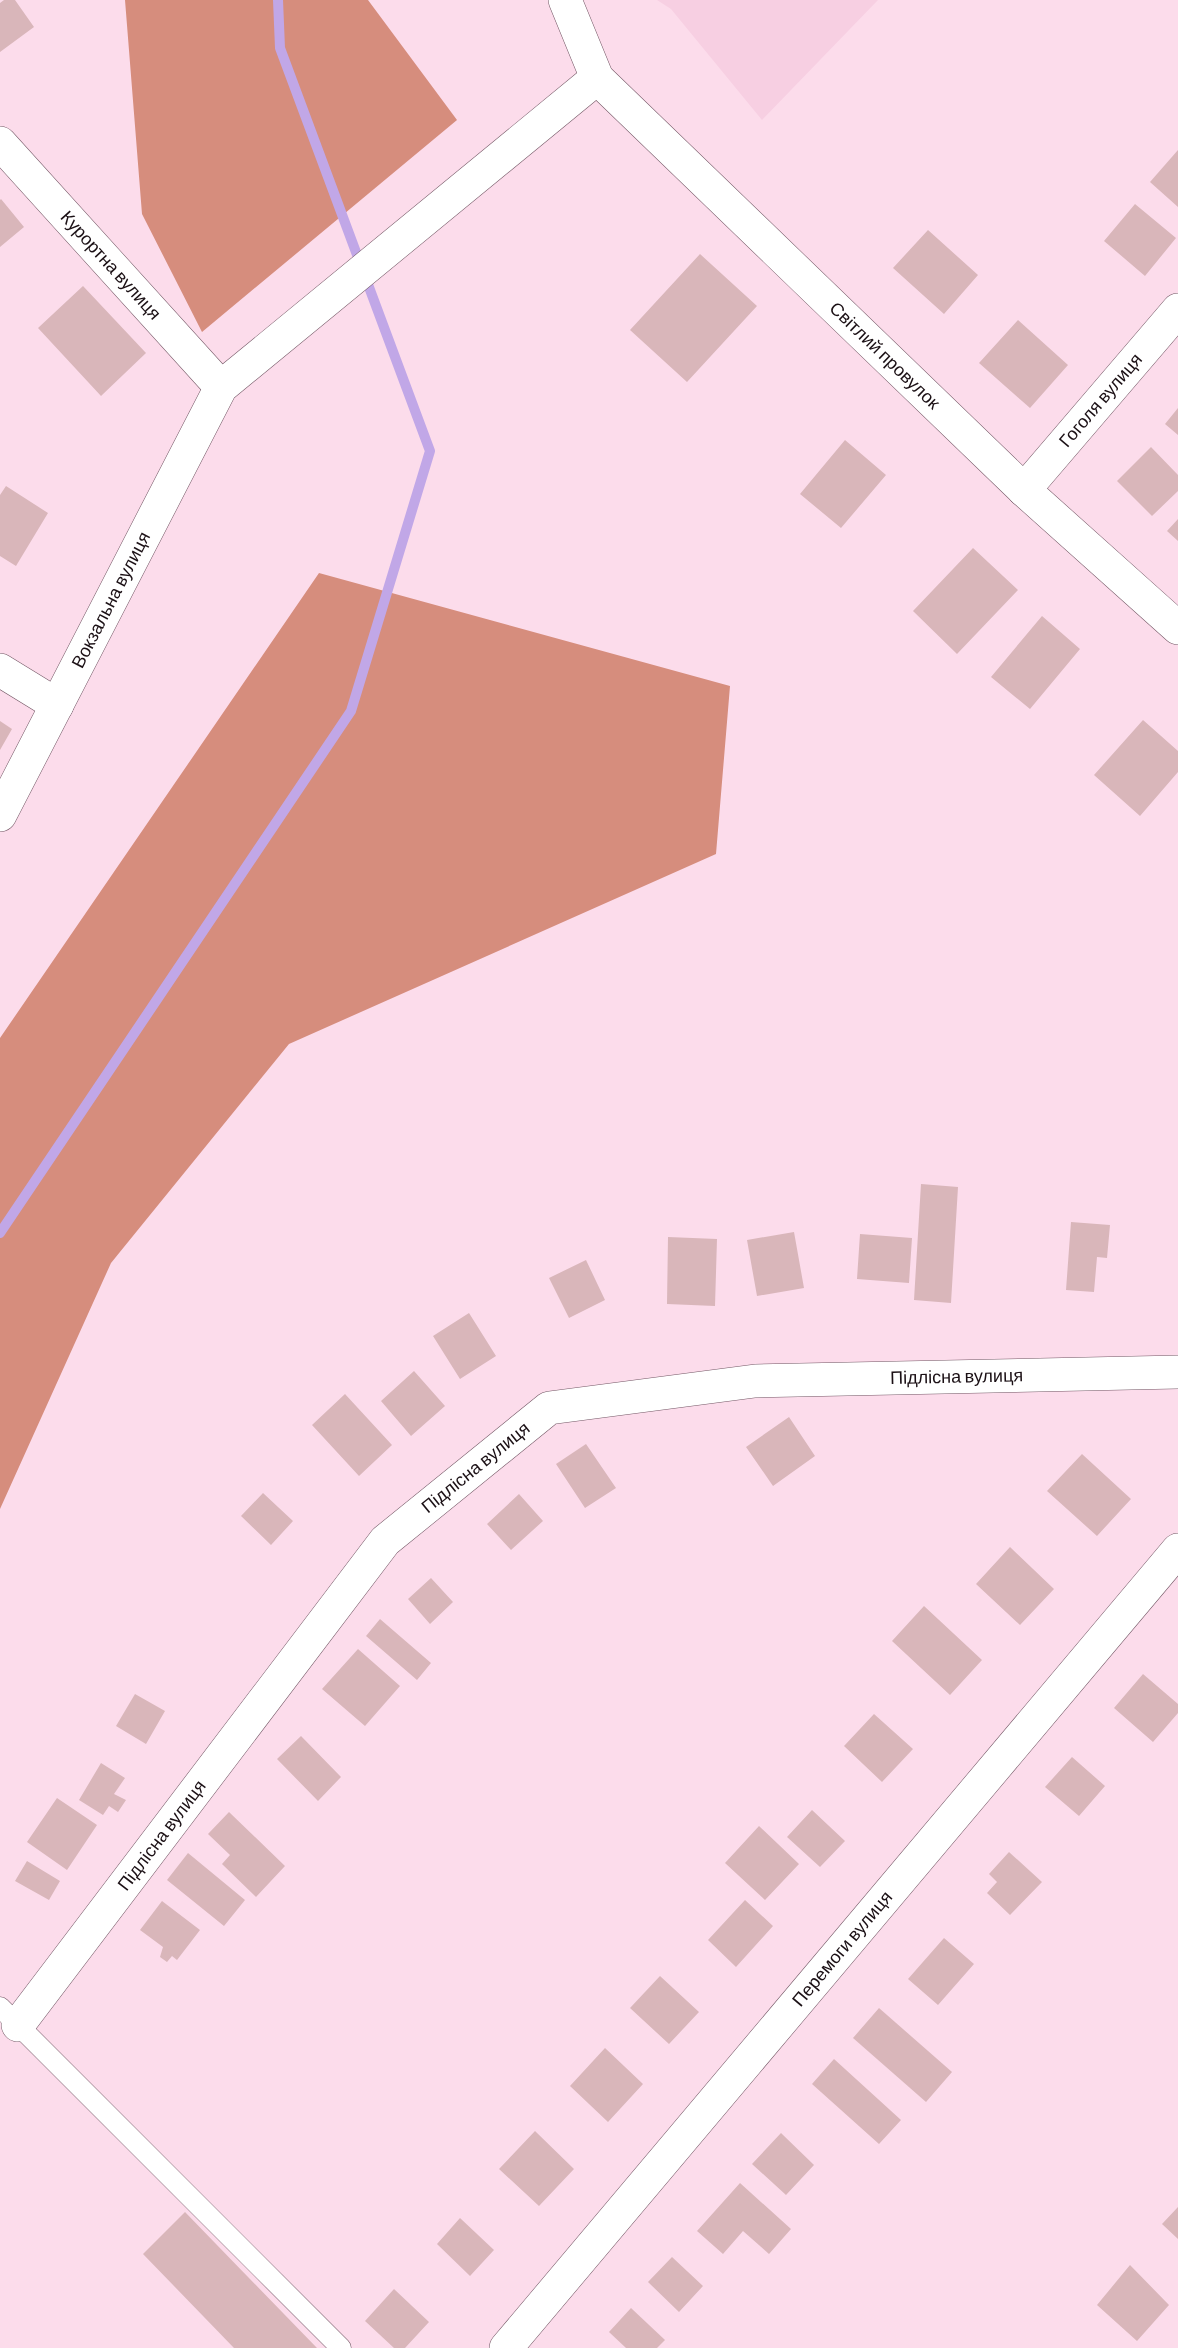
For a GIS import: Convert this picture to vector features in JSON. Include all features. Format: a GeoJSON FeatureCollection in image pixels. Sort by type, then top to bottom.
{"type":"FeatureCollection","features":[{"type":"Feature","properties":{"kind":"street"},"geometry":{"type":"LineString","coordinates":[[221,387],[597,78],[565,0]]}},
{"type":"Feature","properties":{"kind":"street","name":"Світлий провулок"},"geometry":{"type":"LineString","coordinates":[[597,78],[1024,490],[1178,628]]}},
{"type":"Feature","properties":{"kind":"street","name":"Курортна вулиця"},"geometry":{"type":"LineString","coordinates":[[0,142],[221,387]]}},
{"type":"Feature","properties":{"kind":"street","name":"Гоголя вулиця"},"geometry":{"type":"LineString","coordinates":[[1024,490],[1178,310]]}},
{"type":"Feature","properties":{"kind":"street","name":"Вокзальна вулиця"},"geometry":{"type":"LineString","coordinates":[[0,815],[221,387]]}},
{"type":"Feature","properties":{"kind":"street"},"geometry":{"type":"LineString","coordinates":[[0,670],[57,705]]}},
{"type":"Feature","properties":{"kind":"street","name":"Підлісна вулиця"},"geometry":{"type":"LineString","coordinates":[[9,2016],[386,1541],[549,1408],[755,1381],[1178,1372]]}},
{"type":"Feature","properties":{"kind":"street","name":"Перемоги вулиця"},"geometry":{"type":"LineString","coordinates":[[506,2348],[1178,1550]]}},
{"type":"Feature","properties":{"kind":"lane"},"geometry":{"type":"LineString","coordinates":[[9,2016],[341,2348]]}},
{"type":"Feature","properties":{"kind":"shaded area"},"geometry":{"type":"Polygon","coordinates":[[[125,0],[368,0],[457,120],[202,332],[142,214],[125,0]]]}},
{"type":"Feature","properties":{"kind":"shaded area"},"geometry":{"type":"Polygon","coordinates":[[[657,0],[878,0],[762,120],[671,9],[657,0]]]}},
{"type":"Feature","properties":{"kind":"shaded area"},"geometry":{"type":"Polygon","coordinates":[[[319,573],[730,686],[716,854],[289,1044],[111,1263],[0,1509],[0,1038],[319,573]]]}},
{"type":"Feature","properties":{"kind":"building"},"geometry":{"type":"Polygon","coordinates":[[[4,0],[15,0],[34,27],[0,52],[0,3],[4,0]]]}},
{"type":"Feature","properties":{"kind":"building"},"geometry":{"type":"Polygon","coordinates":[[[1178,150],[1178,207],[1150,182],[1178,150]]]}},
{"type":"Feature","properties":{"kind":"building"},"geometry":{"type":"Polygon","coordinates":[[[0,200],[24,227],[0,247],[0,200]]]}},
{"type":"Feature","properties":{"kind":"building"},"geometry":{"type":"Polygon","coordinates":[[[1135,204],[1176,238],[1145,276],[1104,241],[1135,204]]]}},
{"type":"Feature","properties":{"kind":"building"},"geometry":{"type":"Polygon","coordinates":[[[928,230],[978,275],[944,314],[893,268],[928,230]]]}},
{"type":"Feature","properties":{"kind":"building"},"geometry":{"type":"Polygon","coordinates":[[[700,254],[757,306],[687,382],[630,330],[700,254]]]}},
{"type":"Feature","properties":{"kind":"building"},"geometry":{"type":"Polygon","coordinates":[[[83,286],[146,353],[101,396],[38,328],[83,286]]]}},
{"type":"Feature","properties":{"kind":"building"},"geometry":{"type":"Polygon","coordinates":[[[1018,320],[1068,365],[1030,408],[979,363],[1018,320]]]}},
{"type":"Feature","properties":{"kind":"building"},"geometry":{"type":"Polygon","coordinates":[[[1178,408],[1178,435],[1165,424],[1178,408]]]}},
{"type":"Feature","properties":{"kind":"building"},"geometry":{"type":"Polygon","coordinates":[[[845,440],[886,475],[841,528],[800,494],[845,440]]]}},
{"type":"Feature","properties":{"kind":"building"},"geometry":{"type":"Polygon","coordinates":[[[1151,447],[1178,475],[1178,491],[1152,516],[1117,481],[1151,447]]]}},
{"type":"Feature","properties":{"kind":"building"},"geometry":{"type":"Polygon","coordinates":[[[6,486],[48,513],[16,566],[0,556],[0,495],[6,486]]]}},
{"type":"Feature","properties":{"kind":"building"},"geometry":{"type":"Polygon","coordinates":[[[1178,519],[1178,541],[1167,531],[1178,519]]]}},
{"type":"Feature","properties":{"kind":"building"},"geometry":{"type":"Polygon","coordinates":[[[973,548],[1018,590],[957,654],[913,611],[973,548]]]}},
{"type":"Feature","properties":{"kind":"building"},"geometry":{"type":"Polygon","coordinates":[[[1042,616],[1080,649],[1030,709],[991,677],[1042,616]]]}},
{"type":"Feature","properties":{"kind":"building"},"geometry":{"type":"Polygon","coordinates":[[[1143,720],[1178,751],[1178,772],[1140,816],[1094,775],[1143,720]]]}},
{"type":"Feature","properties":{"kind":"building"},"geometry":{"type":"Polygon","coordinates":[[[0,721],[12,729],[0,750],[0,721]]]}},
{"type":"Feature","properties":{"kind":"building"},"geometry":{"type":"Polygon","coordinates":[[[921,1184],[958,1187],[951,1303],[914,1300],[921,1184]]]}},
{"type":"Feature","properties":{"kind":"building"},"geometry":{"type":"Polygon","coordinates":[[[1071,1222],[1110,1225],[1107,1258],[1097,1257],[1094,1292],[1066,1290],[1071,1222]]]}},
{"type":"Feature","properties":{"kind":"building"},"geometry":{"type":"Polygon","coordinates":[[[794,1232],[804,1288],[757,1296],[747,1240],[794,1232]]]}},
{"type":"Feature","properties":{"kind":"building"},"geometry":{"type":"Polygon","coordinates":[[[860,1234],[912,1238],[909,1283],[857,1279],[860,1234]]]}},
{"type":"Feature","properties":{"kind":"building"},"geometry":{"type":"Polygon","coordinates":[[[668,1237],[717,1239],[715,1306],[667,1304],[668,1237]]]}},
{"type":"Feature","properties":{"kind":"building"},"geometry":{"type":"Polygon","coordinates":[[[586,1260],[605,1300],[569,1318],[549,1278],[586,1260]]]}},
{"type":"Feature","properties":{"kind":"building"},"geometry":{"type":"Polygon","coordinates":[[[469,1313],[496,1356],[460,1379],[433,1336],[469,1313]]]}},
{"type":"Feature","properties":{"kind":"building"},"geometry":{"type":"Polygon","coordinates":[[[414,1371],[445,1406],[411,1436],[381,1401],[414,1371]]]}},
{"type":"Feature","properties":{"kind":"building"},"geometry":{"type":"Polygon","coordinates":[[[345,1394],[392,1445],[359,1476],[312,1425],[345,1394]]]}},
{"type":"Feature","properties":{"kind":"building"},"geometry":{"type":"Polygon","coordinates":[[[789,1417],[815,1456],[773,1486],[746,1447],[789,1417]]]}},
{"type":"Feature","properties":{"kind":"building"},"geometry":{"type":"Polygon","coordinates":[[[586,1444],[616,1488],[585,1508],[556,1464],[586,1444]]]}},
{"type":"Feature","properties":{"kind":"building"},"geometry":{"type":"Polygon","coordinates":[[[1082,1454],[1131,1499],[1097,1536],[1047,1491],[1082,1454]]]}},
{"type":"Feature","properties":{"kind":"building"},"geometry":{"type":"Polygon","coordinates":[[[263,1493],[293,1521],[271,1545],[241,1516],[263,1493]]]}},
{"type":"Feature","properties":{"kind":"building"},"geometry":{"type":"Polygon","coordinates":[[[519,1494],[543,1521],[511,1550],[487,1524],[519,1494]]]}},
{"type":"Feature","properties":{"kind":"building"},"geometry":{"type":"Polygon","coordinates":[[[1010,1547],[1054,1589],[1020,1625],[976,1584],[1010,1547]]]}},
{"type":"Feature","properties":{"kind":"building"},"geometry":{"type":"Polygon","coordinates":[[[431,1578],[453,1602],[430,1624],[408,1599],[431,1578]]]}},
{"type":"Feature","properties":{"kind":"building"},"geometry":{"type":"Polygon","coordinates":[[[924,1606],[982,1660],[950,1695],[892,1641],[924,1606]]]}},
{"type":"Feature","properties":{"kind":"building"},"geometry":{"type":"Polygon","coordinates":[[[380,1619],[431,1663],[417,1680],[366,1636],[380,1619]]]}},
{"type":"Feature","properties":{"kind":"building"},"geometry":{"type":"Polygon","coordinates":[[[358,1649],[400,1686],[365,1726],[322,1689],[358,1649]]]}},
{"type":"Feature","properties":{"kind":"building"},"geometry":{"type":"Polygon","coordinates":[[[1143,1674],[1178,1704],[1178,1713],[1153,1742],[1114,1708],[1143,1674]]]}},
{"type":"Feature","properties":{"kind":"building"},"geometry":{"type":"Polygon","coordinates":[[[135,1694],[165,1711],[146,1744],[116,1726],[135,1694]]]}},
{"type":"Feature","properties":{"kind":"building"},"geometry":{"type":"Polygon","coordinates":[[[874,1714],[913,1749],[882,1782],[844,1746],[874,1714]]]}},
{"type":"Feature","properties":{"kind":"building"},"geometry":{"type":"Polygon","coordinates":[[[301,1736],[341,1777],[318,1801],[277,1759],[301,1736]]]}},
{"type":"Feature","properties":{"kind":"building"},"geometry":{"type":"Polygon","coordinates":[[[1072,1757],[1105,1786],[1079,1816],[1045,1787],[1072,1757]]]}},
{"type":"Feature","properties":{"kind":"building"},"geometry":{"type":"Polygon","coordinates":[[[101,1763],[125,1778],[114,1794],[126,1800],[118,1812],[109,1806],[103,1815],[79,1800],[101,1763]]]}},
{"type":"Feature","properties":{"kind":"building"},"geometry":{"type":"Polygon","coordinates":[[[57,1798],[97,1825],[67,1870],[27,1842],[57,1798]]]}},
{"type":"Feature","properties":{"kind":"building"},"geometry":{"type":"Polygon","coordinates":[[[812,1810],[845,1841],[820,1867],[787,1837],[812,1810]]]}},
{"type":"Feature","properties":{"kind":"building"},"geometry":{"type":"Polygon","coordinates":[[[229,1812],[285,1866],[256,1897],[222,1864],[230,1855],[208,1834],[229,1812]]]}},
{"type":"Feature","properties":{"kind":"building"},"geometry":{"type":"Polygon","coordinates":[[[759,1826],[799,1864],[765,1900],[725,1863],[759,1826]]]}},
{"type":"Feature","properties":{"kind":"building"},"geometry":{"type":"Polygon","coordinates":[[[1009,1852],[1042,1882],[1010,1915],[987,1893],[997,1882],[989,1874],[1009,1852]]]}},
{"type":"Feature","properties":{"kind":"building"},"geometry":{"type":"Polygon","coordinates":[[[188,1853],[245,1900],[224,1926],[167,1880],[188,1853]]]}},
{"type":"Feature","properties":{"kind":"building"},"geometry":{"type":"Polygon","coordinates":[[[27,1861],[60,1881],[49,1900],[15,1881],[27,1861]]]}},
{"type":"Feature","properties":{"kind":"building"},"geometry":{"type":"Polygon","coordinates":[[[745,1900],[773,1926],[736,1967],[708,1940],[745,1900]]]}},
{"type":"Feature","properties":{"kind":"building"},"geometry":{"type":"Polygon","coordinates":[[[162,1901],[200,1930],[177,1960],[172,1956],[167,1962],[160,1957],[163,1947],[140,1930],[162,1901]]]}},
{"type":"Feature","properties":{"kind":"building"},"geometry":{"type":"Polygon","coordinates":[[[944,1938],[974,1964],[938,2005],[908,1979],[944,1938]]]}},
{"type":"Feature","properties":{"kind":"building"},"geometry":{"type":"Polygon","coordinates":[[[660,1976],[699,2012],[669,2044],[630,2008],[660,1976]]]}},
{"type":"Feature","properties":{"kind":"building"},"geometry":{"type":"Polygon","coordinates":[[[879,2008],[952,2072],[926,2102],[853,2038],[879,2008]]]}},
{"type":"Feature","properties":{"kind":"building"},"geometry":{"type":"Polygon","coordinates":[[[605,2048],[643,2084],[608,2122],[570,2086],[605,2048]]]}},
{"type":"Feature","properties":{"kind":"building"},"geometry":{"type":"Polygon","coordinates":[[[834,2059],[901,2120],[879,2144],[812,2084],[834,2059]]]}},
{"type":"Feature","properties":{"kind":"building"},"geometry":{"type":"Polygon","coordinates":[[[535,2131],[574,2169],[539,2206],[499,2169],[535,2131]]]}},
{"type":"Feature","properties":{"kind":"building"},"geometry":{"type":"Polygon","coordinates":[[[781,2133],[814,2165],[786,2195],[752,2164],[781,2133]]]}},
{"type":"Feature","properties":{"kind":"building"},"geometry":{"type":"Polygon","coordinates":[[[740,2183],[791,2229],[769,2254],[743,2231],[723,2254],[697,2231],[740,2183]]]}},
{"type":"Feature","properties":{"kind":"building"},"geometry":{"type":"Polygon","coordinates":[[[1178,2207],[1178,2239],[1162,2224],[1178,2207]]]}},
{"type":"Feature","properties":{"kind":"building"},"geometry":{"type":"Polygon","coordinates":[[[185,2212],[317,2348],[234,2348],[143,2254],[185,2212]]]}},
{"type":"Feature","properties":{"kind":"building"},"geometry":{"type":"Polygon","coordinates":[[[460,2218],[494,2250],[470,2276],[437,2244],[460,2218]]]}},
{"type":"Feature","properties":{"kind":"building"},"geometry":{"type":"Polygon","coordinates":[[[672,2257],[703,2286],[679,2312],[648,2282],[672,2257]]]}},
{"type":"Feature","properties":{"kind":"building"},"geometry":{"type":"Polygon","coordinates":[[[1130,2265],[1169,2305],[1137,2341],[1097,2305],[1130,2265]]]}},
{"type":"Feature","properties":{"kind":"building"},"geometry":{"type":"Polygon","coordinates":[[[394,2289],[429,2322],[405,2348],[394,2348],[365,2321],[394,2289]]]}},
{"type":"Feature","properties":{"kind":"building"},"geometry":{"type":"Polygon","coordinates":[[[631,2308],[665,2340],[657,2348],[626,2348],[609,2332],[631,2308]]]}},
{"type":"Feature","properties":{"kind":"waterway"},"geometry":{"type":"LineString","coordinates":[[0,1233],[351,711],[430,451],[280,48],[278,0]]}}]}
